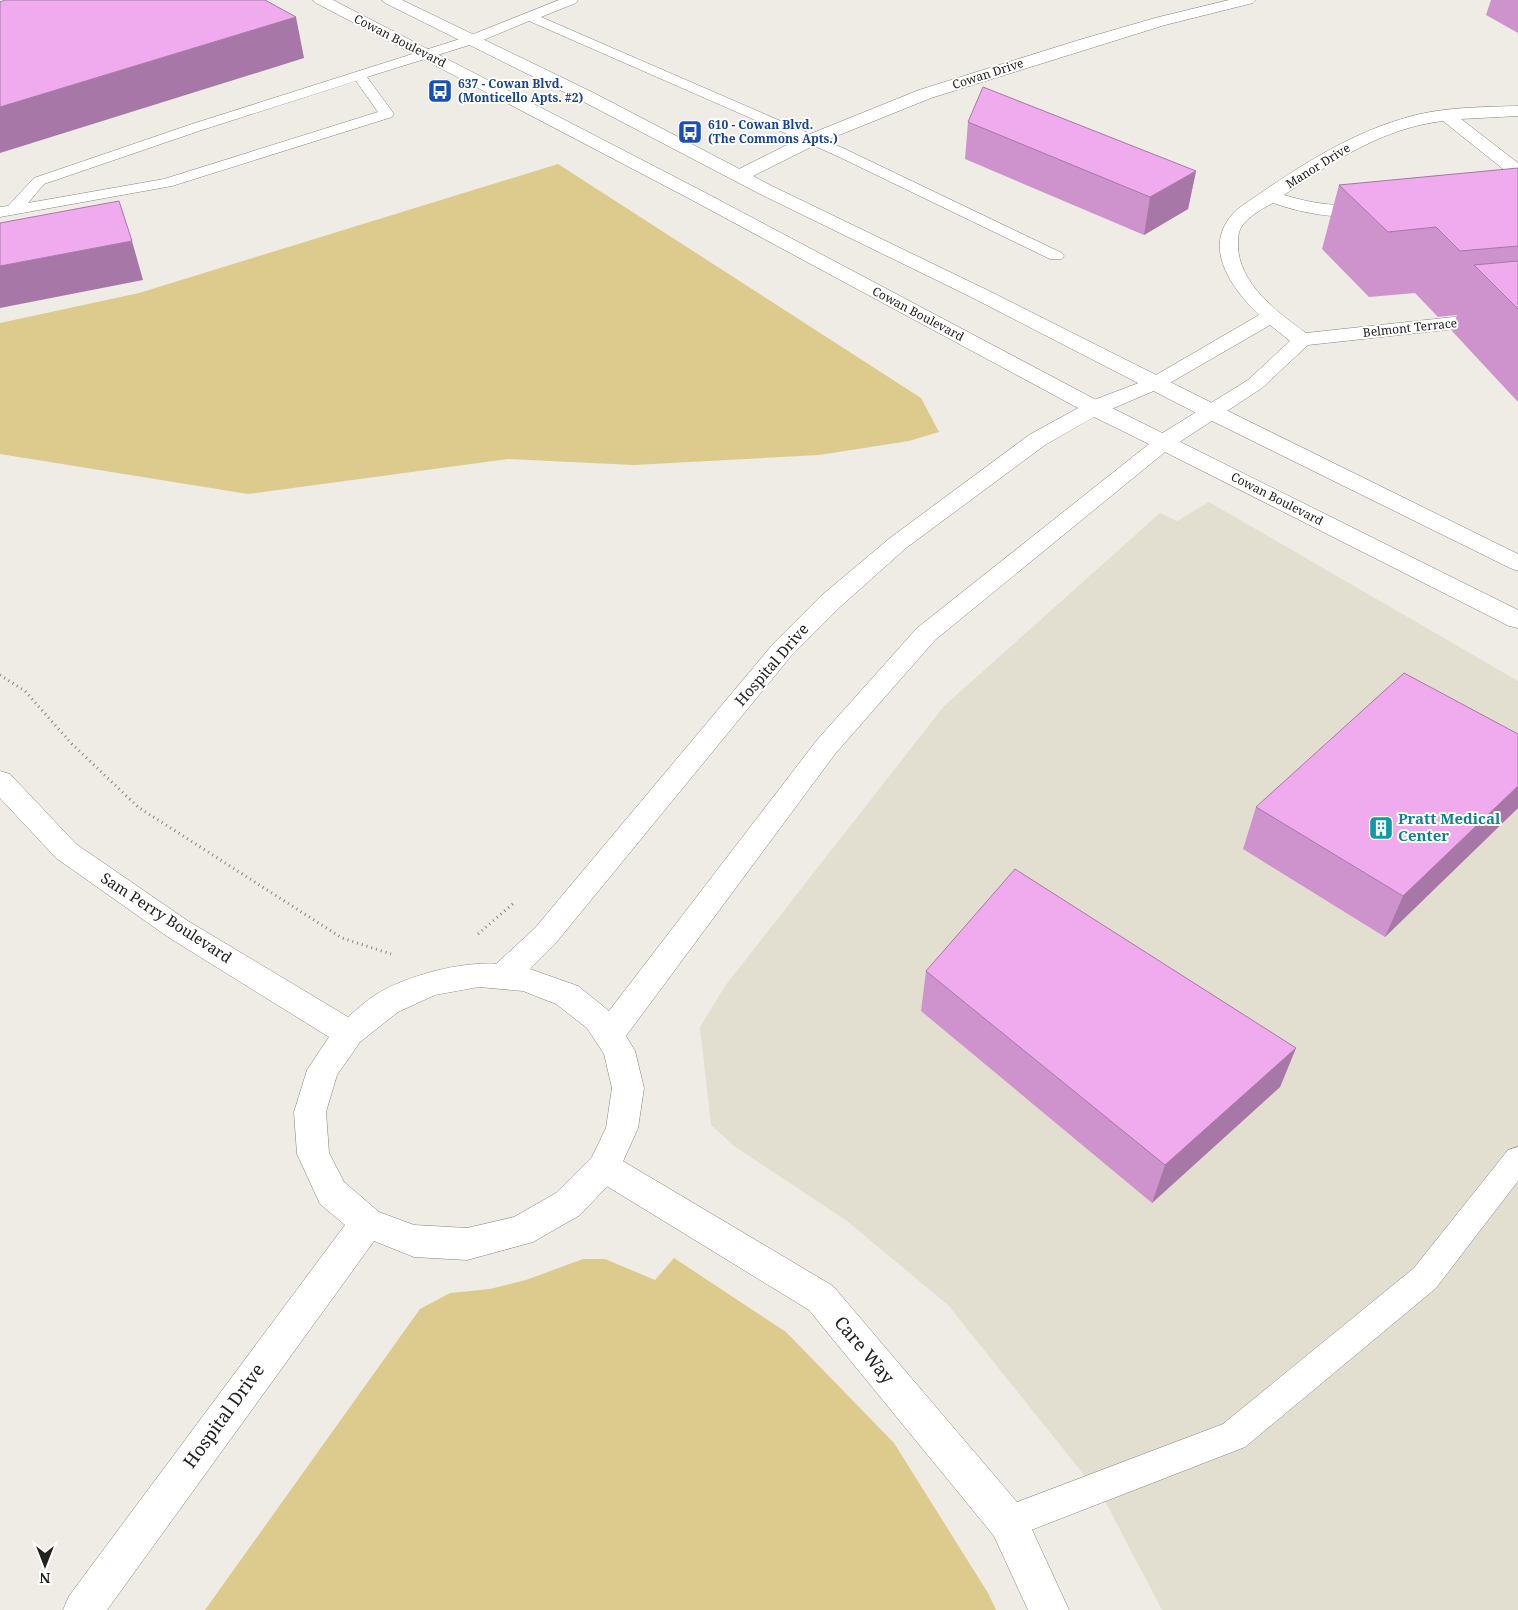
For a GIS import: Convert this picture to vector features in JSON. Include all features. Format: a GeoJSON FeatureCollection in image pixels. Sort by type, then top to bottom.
{"type":"FeatureCollection","features":[{"type":"Feature","properties":{"kind":"street","name":"Cowan Boulevard"},"geometry":{"type":"LineString","coordinates":[[321,0],[705,200],[1094,408],[1518,620]]}},
{"type":"Feature","properties":{"kind":"street"},"geometry":{"type":"LineString","coordinates":[[390,0],[588,97],[739,176],[976,292],[1518,564]]}},
{"type":"Feature","properties":{"kind":"street","name":"Cowan Drive"},"geometry":{"type":"LineString","coordinates":[[739,176],[811,140],[926,94],[1160,21],[1248,0]]}},
{"type":"Feature","properties":{"kind":"street","name":"Manor Drive"},"geometry":{"type":"LineString","coordinates":[[1302,340],[1258,303],[1238,277],[1229,256],[1229,236],[1235,221],[1313,166],[1349,145],[1390,128],[1446,115],[1518,111]]}},
{"type":"Feature","properties":{"kind":"street"},"geometry":{"type":"LineString","coordinates":[[1446,115],[1518,172]]}},
{"type":"Feature","properties":{"kind":"street"},"geometry":{"type":"LineString","coordinates":[[1500,184],[1518,180]]}},
{"type":"Feature","properties":{"kind":"street"},"geometry":{"type":"LineString","coordinates":[[1271,196],[1298,205],[1324,210],[1351,212],[1390,205]]}},
{"type":"Feature","properties":{"kind":"street"},"geometry":{"type":"LineString","coordinates":[[1094,408],[1156,383],[1272,316]]}},
{"type":"Feature","properties":{"kind":"street","name":"Belmont Terrace"},"geometry":{"type":"LineString","coordinates":[[1302,340],[1518,316]]}},
{"type":"Feature","properties":{"kind":"street"},"geometry":{"type":"LineString","coordinates":[[608,1036],[826,748],[926,634],[1164,442],[1255,384],[1302,340]]}},
{"type":"Feature","properties":{"kind":"street","name":"Hospital Drive"},"geometry":{"type":"LineString","coordinates":[[501,978],[545,936],[782,650],[831,601],[898,543],[1037,440],[1094,408]]}},
{"type":"Feature","properties":{"kind":"street","name":"Sam Perry Boulevard"},"geometry":{"type":"LineString","coordinates":[[0,780],[66,851],[178,929],[349,1033]]}},
{"type":"Feature","properties":{"kind":"street"},"geometry":{"type":"LineString","coordinates":[[479,975],[501,978],[525,979],[567,995],[598,1019],[619,1052],[628,1088],[622,1128],[604,1167],[568,1204],[521,1231],[467,1244],[414,1241],[366,1223],[332,1193],[313,1154],[310,1112],[323,1070],[349,1033],[387,1003],[431,984],[479,975]]}},
{"type":"Feature","properties":{"kind":"street","name":"Care Way"},"geometry":{"type":"LineString","coordinates":[[604,1167],[821,1298],[1008,1522],[1049,1610]]}},
{"type":"Feature","properties":{"kind":"street","name":"Hospital Drive"},"geometry":{"type":"LineString","coordinates":[[83,1610],[366,1223]]}},
{"type":"Feature","properties":{"kind":"lane"},"geometry":{"type":"LineString","coordinates":[[6,211],[39,181],[198,127],[471,40],[571,0]]}},
{"type":"Feature","properties":{"kind":"lane"},"geometry":{"type":"LineString","coordinates":[[530,17],[811,140],[1056,256]]}},
{"type":"Feature","properties":{"kind":"lane"},"geometry":{"type":"LineString","coordinates":[[6,211],[167,183],[387,114],[359,76]]}},
{"type":"Feature","properties":{"kind":"lane"},"geometry":{"type":"LineString","coordinates":[[1008,1522],[1234,1436],[1425,1278],[1518,1159]]}},
{"type":"Feature","properties":{"kind":"path"},"geometry":{"type":"LineString","coordinates":[[0,675],[25,691],[72,744],[138,807],[342,938],[393,955]]}},
{"type":"Feature","properties":{"kind":"path"},"geometry":{"type":"LineString","coordinates":[[474,937],[516,902]]}},
{"type":"Feature","properties":{"kind":"shaded area"},"geometry":{"type":"Polygon","coordinates":[[[558,164],[921,398],[939,432],[909,441],[819,455],[634,465],[508,459],[248,494],[0,454],[0,323],[139,293],[558,164]]]}},
{"type":"Feature","properties":{"kind":"shaded area"},"geometry":{"type":"Polygon","coordinates":[[[1209,502],[1518,681],[1518,1610],[1162,1610],[1105,1501],[948,1305],[847,1221],[734,1146],[711,1125],[700,1027],[725,986],[944,706],[1160,513],[1177,521],[1209,502]]]}},
{"type":"Feature","properties":{"kind":"shaded area"},"geometry":{"type":"Polygon","coordinates":[[[674,1258],[786,1332],[894,1443],[988,1593],[996,1610],[205,1610],[420,1309],[450,1293],[490,1289],[526,1280],[583,1259],[605,1259],[655,1280],[674,1258]]]}},
{"type":"Feature","properties":{"kind":"building"},"geometry":{"type":"Polygon","coordinates":[[[5,0],[265,0],[296,17],[0,107],[0,2],[5,0]]]}},
{"type":"Feature","properties":{"kind":"building"},"geometry":{"type":"Polygon","coordinates":[[[983,87],[1196,171],[1150,197],[968,122],[983,87]]]}},
{"type":"Feature","properties":{"kind":"building"},"geometry":{"type":"Polygon","coordinates":[[[1518,168],[1518,246],[1460,251],[1436,227],[1388,232],[1339,185],[1518,168]]]}},
{"type":"Feature","properties":{"kind":"building"},"geometry":{"type":"Polygon","coordinates":[[[119,201],[132,241],[0,266],[0,223],[119,201]]]}},
{"type":"Feature","properties":{"kind":"building"},"geometry":{"type":"Polygon","coordinates":[[[1518,261],[1518,309],[1474,265],[1518,261]]]}},
{"type":"Feature","properties":{"kind":"building","name":"Pratt Medical Center"},"geometry":{"type":"Polygon","coordinates":[[[1404,673],[1518,734],[1518,786],[1403,896],[1256,807],[1404,673]]]}},
{"type":"Feature","properties":{"kind":"building"},"geometry":{"type":"Polygon","coordinates":[[[1015,869],[1296,1048],[1165,1165],[926,971],[1015,869]]]}},
{"type":"Feature","properties":{"kind":"place","name":"637 - Cowan Blvd. (Monticello Apts. #2)"},"geometry":{"type":"Point","coordinates":[440,91]}},
{"type":"Feature","properties":{"kind":"place","name":"610 - Cowan Blvd. (The Commons Apts.)"},"geometry":{"type":"Point","coordinates":[690,132]}},
{"type":"Feature","properties":{"kind":"place","name":"Pratt Medical Center"},"geometry":{"type":"Point","coordinates":[1381,828]}}]}
